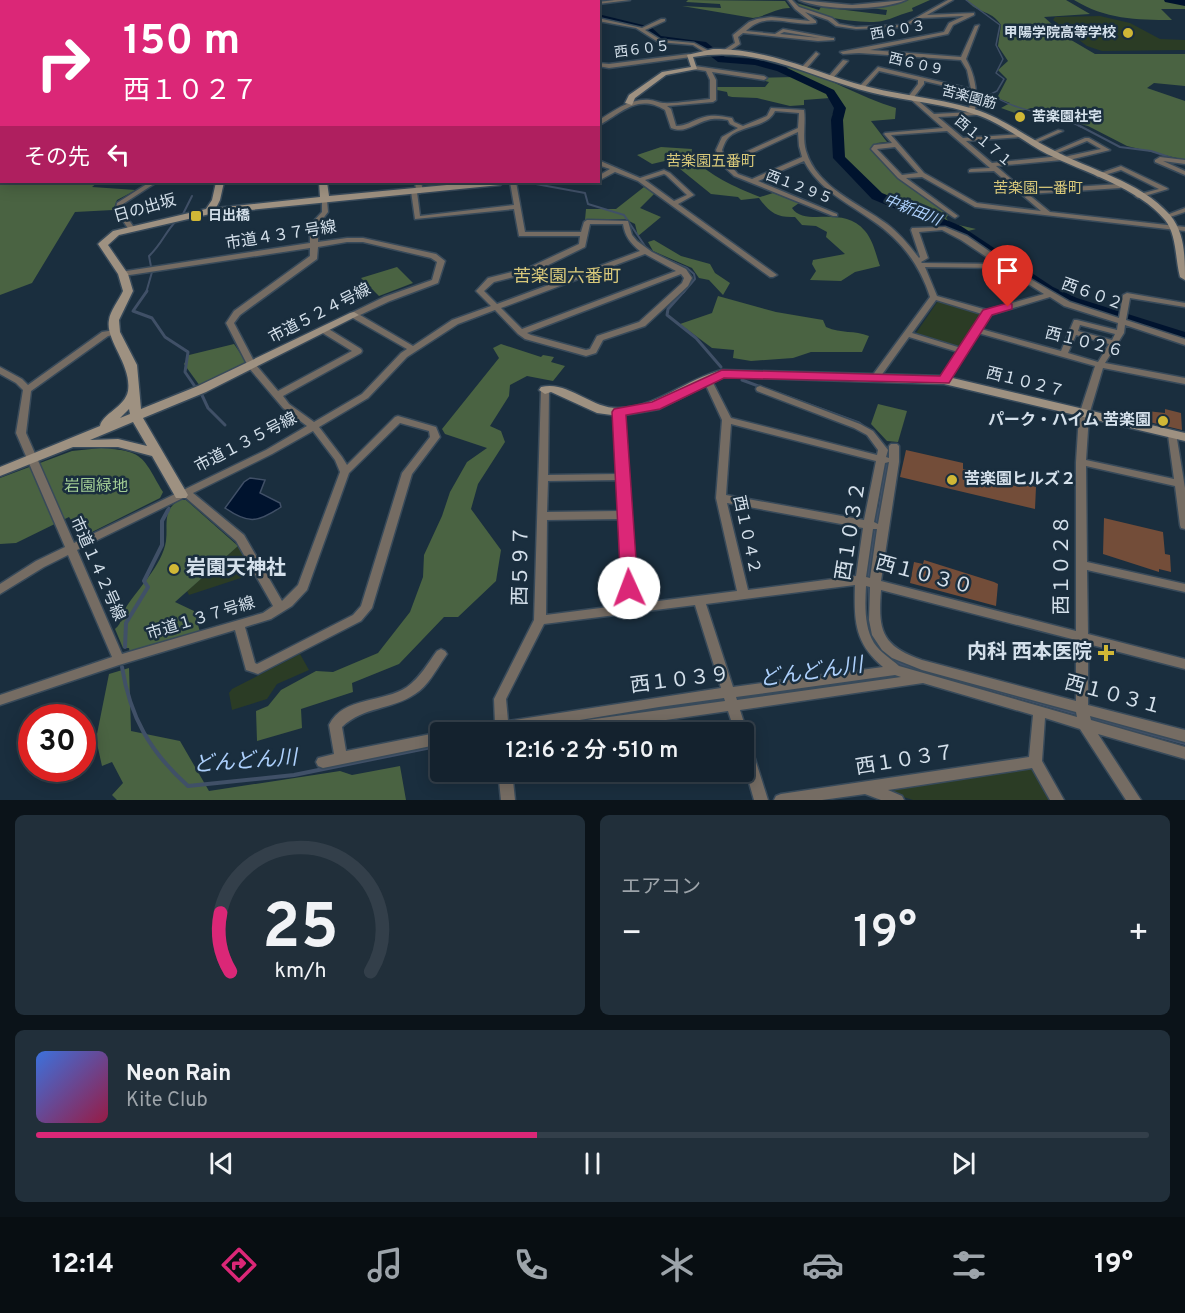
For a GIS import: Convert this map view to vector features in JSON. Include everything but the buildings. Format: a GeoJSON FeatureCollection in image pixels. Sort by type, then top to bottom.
{"type":"FeatureCollection","features":[{"type":"Feature","properties":{"kind":"street"},"geometry":{"type":"LineString","coordinates":[[600,1],[628,0]]}},
{"type":"Feature","properties":{"kind":"street"},"geometry":{"type":"LineString","coordinates":[[745,32],[752,23],[767,19],[814,22],[790,0]]}},
{"type":"Feature","properties":{"kind":"street","name":"西６０３"},"geometry":{"type":"LineString","coordinates":[[801,0],[825,5],[849,6],[876,6],[904,0]]}},
{"type":"Feature","properties":{"kind":"street"},"geometry":{"type":"LineString","coordinates":[[832,0],[849,6]]}},
{"type":"Feature","properties":{"kind":"street"},"geometry":{"type":"LineString","coordinates":[[921,17],[951,0]]}},
{"type":"Feature","properties":{"kind":"street","name":"西６０３"},"geometry":{"type":"LineString","coordinates":[[797,8],[830,19],[838,25],[856,28],[904,26],[921,17],[972,14],[951,24],[946,33],[859,51]]}},
{"type":"Feature","properties":{"kind":"street"},"geometry":{"type":"LineString","coordinates":[[620,21],[628,15]]}},
{"type":"Feature","properties":{"kind":"street"},"geometry":{"type":"LineString","coordinates":[[600,19],[620,21],[645,29],[652,39],[694,44],[711,51]]}},
{"type":"Feature","properties":{"kind":"street"},"geometry":{"type":"LineString","coordinates":[[645,29],[663,20]]}},
{"type":"Feature","properties":{"kind":"street"},"geometry":{"type":"LineString","coordinates":[[934,117],[975,111],[969,68],[963,59],[978,26]]}},
{"type":"Feature","properties":{"kind":"street"},"geometry":{"type":"LineString","coordinates":[[726,51],[738,43],[735,36],[745,32],[818,40],[832,39],[783,30],[776,35]]}},
{"type":"Feature","properties":{"kind":"street","name":"苦楽園筋"},"geometry":{"type":"LineString","coordinates":[[688,56],[711,51],[726,51],[804,68],[861,88],[975,111],[1120,186],[1167,216],[1180,229],[1185,277]]}},
{"type":"Feature","properties":{"kind":"street"},"geometry":{"type":"LineString","coordinates":[[843,52],[859,51]]}},
{"type":"Feature","properties":{"kind":"street","name":"西６０３"},"geometry":{"type":"LineString","coordinates":[[859,51],[963,59]]}},
{"type":"Feature","properties":{"kind":"street"},"geometry":{"type":"LineString","coordinates":[[878,69],[889,53]]}},
{"type":"Feature","properties":{"kind":"street"},"geometry":{"type":"LineString","coordinates":[[804,68],[816,54]]}},
{"type":"Feature","properties":{"kind":"street"},"geometry":{"type":"LineString","coordinates":[[688,56],[695,68]]}},
{"type":"Feature","properties":{"kind":"street","name":"西６０５"},"geometry":{"type":"LineString","coordinates":[[600,64],[609,66],[688,56]]}},
{"type":"Feature","properties":{"kind":"street"},"geometry":{"type":"LineString","coordinates":[[831,77],[845,61]]}},
{"type":"Feature","properties":{"kind":"street"},"geometry":{"type":"LineString","coordinates":[[600,123],[629,103],[632,97],[664,73],[695,68],[764,78]]}},
{"type":"Feature","properties":{"kind":"street","name":"西６０９"},"geometry":{"type":"LineString","coordinates":[[861,88],[878,69],[973,92]]}},
{"type":"Feature","properties":{"kind":"street"},"geometry":{"type":"LineString","coordinates":[[629,103],[663,105],[713,100],[713,80],[710,71]]}},
{"type":"Feature","properties":{"kind":"street"},"geometry":{"type":"LineString","coordinates":[[913,99],[911,96],[921,84],[921,79]]}},
{"type":"Feature","properties":{"kind":"street","name":"西１１７１"},"geometry":{"type":"LineString","coordinates":[[913,99],[1048,214]]}},
{"type":"Feature","properties":{"kind":"street"},"geometry":{"type":"LineString","coordinates":[[663,105],[672,116],[674,128],[683,128],[705,117],[715,115],[730,119],[732,123],[744,128]]}},
{"type":"Feature","properties":{"kind":"street","name":"西１２９５"},"geometry":{"type":"LineString","coordinates":[[835,215],[751,182],[724,164],[719,150],[724,138],[769,117],[772,109],[802,111],[800,129],[806,158],[813,172],[886,227],[919,263]]}},
{"type":"Feature","properties":{"kind":"street"},"geometry":{"type":"LineString","coordinates":[[724,164],[800,129]]}},
{"type":"Feature","properties":{"kind":"street"},"geometry":{"type":"LineString","coordinates":[[948,129],[887,134],[923,175],[975,205],[1180,229]]}},
{"type":"Feature","properties":{"kind":"street"},"geometry":{"type":"LineString","coordinates":[[1034,142],[1060,132]]}},
{"type":"Feature","properties":{"kind":"street"},"geometry":{"type":"LineString","coordinates":[[962,140],[1022,135]]}},
{"type":"Feature","properties":{"kind":"street"},"geometry":{"type":"LineString","coordinates":[[971,171],[1107,150],[1086,139],[1053,153]]}},
{"type":"Feature","properties":{"kind":"street"},"geometry":{"type":"LineString","coordinates":[[897,145],[876,146],[874,149],[900,177],[955,216]]}},
{"type":"Feature","properties":{"kind":"street"},"geometry":{"type":"LineString","coordinates":[[751,182],[806,158]]}},
{"type":"Feature","properties":{"kind":"street"},"geometry":{"type":"LineString","coordinates":[[1185,162],[1157,160],[1185,173]]}},
{"type":"Feature","properties":{"kind":"street"},"geometry":{"type":"LineString","coordinates":[[600,163],[640,180],[773,275]]}},
{"type":"Feature","properties":{"kind":"street"},"geometry":{"type":"LineString","coordinates":[[1098,175],[1120,168],[1165,189],[1138,196]]}},
{"type":"Feature","properties":{"kind":"street"},"geometry":{"type":"LineString","coordinates":[[600,178],[613,170]]}},
{"type":"Feature","properties":{"kind":"street"},"geometry":{"type":"LineString","coordinates":[[640,180],[664,172],[668,174],[691,195],[674,204]]}},
{"type":"Feature","properties":{"kind":"street"},"geometry":{"type":"LineString","coordinates":[[900,177],[923,175]]}},
{"type":"Feature","properties":{"kind":"street"},"geometry":{"type":"LineString","coordinates":[[131,229],[119,210],[120,203],[152,183]]}},
{"type":"Feature","properties":{"kind":"street"},"geometry":{"type":"LineString","coordinates":[[210,211],[220,183]]}},
{"type":"Feature","properties":{"kind":"street"},"geometry":{"type":"LineString","coordinates":[[240,625],[250,667],[258,669],[357,618],[366,608],[407,473],[435,438],[433,429],[398,418],[345,472],[339,459],[314,426],[286,406],[252,366],[230,323],[237,314],[314,257],[314,225],[325,212],[323,183]]}},
{"type":"Feature","properties":{"kind":"street","name":"日の出坂"},"geometry":{"type":"LineString","coordinates":[[123,274],[103,244],[116,233],[177,217],[210,211],[483,183]]}},
{"type":"Feature","properties":{"kind":"street"},"geometry":{"type":"LineString","coordinates":[[513,183],[522,234],[584,234]]}},
{"type":"Feature","properties":{"kind":"street"},"geometry":{"type":"LineString","coordinates":[[1023,192],[1120,186]]}},
{"type":"Feature","properties":{"kind":"street"},"geometry":{"type":"LineString","coordinates":[[417,188],[417,218],[517,207]]}},
{"type":"Feature","properties":{"kind":"street"},"geometry":{"type":"LineString","coordinates":[[1167,216],[1185,210]]}},
{"type":"Feature","properties":{"kind":"street"},"geometry":{"type":"LineString","coordinates":[[587,222],[626,222],[628,234],[644,252],[684,271],[688,278],[685,284],[642,324],[600,338],[593,351],[586,353],[528,337],[493,306],[480,291],[482,286],[491,280],[531,270],[582,245],[584,234],[587,222]]}},
{"type":"Feature","properties":{"kind":"street","name":"西６０２"},"geometry":{"type":"LineString","coordinates":[[919,263],[924,258],[915,230],[944,228],[972,242],[1004,266],[1050,295],[1120,328],[1185,342]]}},
{"type":"Feature","properties":{"kind":"street","name":"市道４３７号線"},"geometry":{"type":"LineString","coordinates":[[123,274],[363,240],[433,256],[441,261]]}},
{"type":"Feature","properties":{"kind":"street","name":"市道１３５号線"},"geometry":{"type":"LineString","coordinates":[[0,590],[40,564],[269,452],[365,396],[412,349],[455,322],[493,306],[644,252]]}},
{"type":"Feature","properties":{"kind":"street","name":"市道５２４号線"},"geometry":{"type":"LineString","coordinates":[[0,472],[199,391],[387,299],[435,281],[441,261]]}},
{"type":"Feature","properties":{"kind":"street"},"geometry":{"type":"LineString","coordinates":[[1004,266],[919,263],[934,297],[987,313],[1050,295]]}},
{"type":"Feature","properties":{"kind":"street"},"geometry":{"type":"LineString","coordinates":[[521,332],[684,271]]}},
{"type":"Feature","properties":{"kind":"street"},"geometry":{"type":"LineString","coordinates":[[123,274],[128,291],[114,320],[115,332],[131,365],[136,417],[183,494],[240,538],[280,608]]}},
{"type":"Feature","properties":{"kind":"street","name":"西１０２８"},"geometry":{"type":"LineString","coordinates":[[1083,716],[1081,462],[1084,415],[1100,365],[1120,328],[1127,295],[1185,305]]}},
{"type":"Feature","properties":{"kind":"street"},"geometry":{"type":"LineString","coordinates":[[875,378],[934,297]]}},
{"type":"Feature","properties":{"kind":"street"},"geometry":{"type":"LineString","coordinates":[[944,381],[987,313]]}},
{"type":"Feature","properties":{"kind":"street"},"geometry":{"type":"LineString","coordinates":[[354,315],[412,349]]}},
{"type":"Feature","properties":{"kind":"street"},"geometry":{"type":"LineString","coordinates":[[1064,354],[1073,332],[1120,328]]}},
{"type":"Feature","properties":{"kind":"street"},"geometry":{"type":"LineString","coordinates":[[277,396],[358,351],[324,330]]}},
{"type":"Feature","properties":{"kind":"street","name":"西１０２６"},"geometry":{"type":"LineString","coordinates":[[977,330],[1100,365],[1185,381]]}},
{"type":"Feature","properties":{"kind":"street"},"geometry":{"type":"LineString","coordinates":[[0,370],[19,381],[27,390],[105,334],[115,332]]}},
{"type":"Feature","properties":{"kind":"street"},"geometry":{"type":"LineString","coordinates":[[908,334],[963,351]]}},
{"type":"Feature","properties":{"kind":"street","name":"西１０２７"},"geometry":{"type":"LineString","coordinates":[[545,390],[552,388],[601,410],[619,412],[655,406],[722,374],[944,381],[1179,436]]}},
{"type":"Feature","properties":{"kind":"street"},"geometry":{"type":"LineString","coordinates":[[707,380],[727,420],[894,462]]}},
{"type":"Feature","properties":{"kind":"street"},"geometry":{"type":"LineString","coordinates":[[760,389],[870,433],[883,450],[881,459]]}},
{"type":"Feature","properties":{"kind":"street","name":"市道１４２号線"},"geometry":{"type":"LineString","coordinates":[[27,390],[21,433],[119,660]]}},
{"type":"Feature","properties":{"kind":"street","name":"西５９７"},"geometry":{"type":"LineString","coordinates":[[502,722],[500,699],[540,620],[545,390]]}},
{"type":"Feature","properties":{"kind":"street"},"geometry":{"type":"LineString","coordinates":[[98,432],[123,409],[133,393]]}},
{"type":"Feature","properties":{"kind":"street"},"geometry":{"type":"LineString","coordinates":[[619,412],[630,608]]}},
{"type":"Feature","properties":{"kind":"street","name":"西１０４２"},"geometry":{"type":"LineString","coordinates":[[727,420],[721,498],[743,593]]}},
{"type":"Feature","properties":{"kind":"street"},"geometry":{"type":"LineString","coordinates":[[1179,436],[1179,484],[1185,525]]}},
{"type":"Feature","properties":{"kind":"street"},"geometry":{"type":"LineString","coordinates":[[64,446],[118,443],[156,453]]}},
{"type":"Feature","properties":{"kind":"street","name":"西１０３１"},"geometry":{"type":"LineString","coordinates":[[894,446],[885,528],[875,584],[877,632],[891,651],[905,660],[1083,716],[1185,736]]}},
{"type":"Feature","properties":{"kind":"street","name":"西１０３２"},"geometry":{"type":"LineString","coordinates":[[881,459],[860,580],[862,630],[874,651],[895,670],[1039,711],[1083,716],[1185,753]]}},
{"type":"Feature","properties":{"kind":"street"},"geometry":{"type":"LineString","coordinates":[[1081,462],[1179,484]]}},
{"type":"Feature","properties":{"kind":"street","name":"市道１３７号線"},"geometry":{"type":"LineString","coordinates":[[0,700],[119,660],[240,625],[267,616],[280,608],[303,587],[345,472]]}},
{"type":"Feature","properties":{"kind":"street"},"geometry":{"type":"LineString","coordinates":[[544,478],[624,477]]}},
{"type":"Feature","properties":{"kind":"street"},"geometry":{"type":"LineString","coordinates":[[721,498],[885,528]]}},
{"type":"Feature","properties":{"kind":"street"},"geometry":{"type":"LineString","coordinates":[[543,516],[626,515]]}},
{"type":"Feature","properties":{"kind":"street"},"geometry":{"type":"LineString","coordinates":[[1083,565],[1185,588]]}},
{"type":"Feature","properties":{"kind":"street","name":"西１０３０"},"geometry":{"type":"LineString","coordinates":[[540,620],[860,580],[1185,664]]}},
{"type":"Feature","properties":{"kind":"street"},"geometry":{"type":"LineString","coordinates":[[699,599],[738,722]]}},
{"type":"Feature","properties":{"kind":"street"},"geometry":{"type":"LineString","coordinates":[[341,758],[335,725],[343,715],[370,703],[410,692],[441,654]]}},
{"type":"Feature","properties":{"kind":"street","name":"西１０３９"},"geometry":{"type":"LineString","coordinates":[[555,722],[731,699],[895,670]]}},
{"type":"Feature","properties":{"kind":"street"},"geometry":{"type":"LineString","coordinates":[[601,722],[731,699],[923,678]]}},
{"type":"Feature","properties":{"kind":"street"},"geometry":{"type":"LineString","coordinates":[[1039,711],[1035,762],[1057,800]]}},
{"type":"Feature","properties":{"kind":"street"},"geometry":{"type":"LineString","coordinates":[[1083,716],[1134,800]]}},
{"type":"Feature","properties":{"kind":"street"},"geometry":{"type":"LineString","coordinates":[[323,762],[430,740]]}},
{"type":"Feature","properties":{"kind":"street","name":"西１０３７"},"geometry":{"type":"LineString","coordinates":[[781,800],[1035,762]]}},
{"type":"Feature","properties":{"kind":"street"},"geometry":{"type":"LineString","coordinates":[[754,776],[761,800]]}},
{"type":"Feature","properties":{"kind":"street"},"geometry":{"type":"LineString","coordinates":[[505,782],[506,800]]}},
{"type":"Feature","properties":{"kind":"street"},"geometry":{"type":"LineString","coordinates":[[865,787],[897,800]]}},
{"type":"Feature","properties":{"kind":"green space"},"geometry":{"type":"Polygon","coordinates":[[[688,0],[785,1],[790,8],[753,18],[682,6],[721,8],[720,4],[686,2],[688,0]]]}},
{"type":"Feature","properties":{"kind":"green space"},"geometry":{"type":"Polygon","coordinates":[[[909,0],[930,0],[912,8],[913,11],[873,22],[822,15],[793,2],[819,10],[821,7],[886,15],[887,10],[861,7],[879,7],[909,0]]]}},
{"type":"Feature","properties":{"kind":"green space"},"geometry":{"type":"Polygon","coordinates":[[[967,0],[1066,0],[1090,14],[1044,17],[1066,37],[1095,54],[1185,54],[1185,86],[1154,83],[1147,88],[1185,101],[1185,160],[1127,146],[1088,126],[1040,113],[1043,111],[1031,108],[1015,113],[1001,108],[1010,103],[997,98],[1007,79],[998,70],[1008,61],[998,46],[1001,25],[993,16],[975,8],[967,0]]]}},
{"type":"Feature","properties":{"kind":"green space"},"geometry":{"type":"Polygon","coordinates":[[[1074,0],[1185,0],[1185,9],[1161,9],[1172,20],[1133,19],[1109,15],[1074,0]]]}},
{"type":"Feature","properties":{"kind":"green space","name":"甲陽学院高等学校"},"geometry":{"type":"Polygon","coordinates":[[[1100,16],[1130,23],[1160,39],[1185,40],[1185,50],[1102,51],[1087,46],[1053,20],[1055,17],[1100,16]]]}},
{"type":"Feature","properties":{"kind":"green space"},"geometry":{"type":"Polygon","coordinates":[[[790,66],[896,108],[895,119],[871,121],[887,142],[877,143],[873,150],[908,186],[949,214],[946,218],[950,223],[976,229],[964,232],[920,210],[888,201],[852,168],[844,156],[832,115],[843,107],[834,94],[828,94],[830,98],[804,100],[804,105],[790,106],[757,98],[732,97],[728,96],[727,92],[717,90],[717,87],[765,87],[769,82],[753,78],[794,77],[785,69],[790,66]]]}},
{"type":"Feature","properties":{"kind":"green space"},"geometry":{"type":"Polygon","coordinates":[[[661,147],[692,149],[691,156],[715,175],[760,197],[773,193],[799,203],[792,208],[798,214],[835,217],[856,223],[870,239],[880,266],[855,272],[841,281],[810,280],[816,271],[812,264],[813,260],[845,254],[826,237],[827,232],[816,226],[802,225],[795,217],[774,213],[759,198],[741,200],[738,197],[711,194],[669,160],[652,164],[637,155],[661,147]]]}},
{"type":"Feature","properties":{"kind":"green space"},"geometry":{"type":"Polygon","coordinates":[[[0,183],[97,183],[92,187],[136,190],[117,200],[113,210],[75,212],[32,283],[0,295],[0,183]]]}},
{"type":"Feature","properties":{"kind":"green space"},"geometry":{"type":"Polygon","coordinates":[[[644,187],[654,194],[640,208],[661,217],[638,236],[635,224],[625,219],[585,220],[586,209],[616,209],[644,187]]]}},
{"type":"Feature","properties":{"kind":"green space"},"geometry":{"type":"Polygon","coordinates":[[[654,240],[681,256],[710,264],[715,273],[730,283],[723,295],[709,280],[699,278],[692,268],[653,251],[648,242],[654,240]]]}},
{"type":"Feature","properties":{"kind":"green space"},"geometry":{"type":"Polygon","coordinates":[[[397,267],[413,283],[379,296],[361,278],[397,267]]]}},
{"type":"Feature","properties":{"kind":"green space"},"geometry":{"type":"Polygon","coordinates":[[[718,296],[776,312],[823,320],[826,327],[869,336],[862,352],[811,352],[793,358],[751,361],[733,358],[734,350],[712,348],[680,324],[712,313],[718,296]]]}},
{"type":"Feature","properties":{"kind":"green space"},"geometry":{"type":"Polygon","coordinates":[[[938,301],[982,314],[960,347],[916,333],[938,301]]]}},
{"type":"Feature","properties":{"kind":"green space"},"geometry":{"type":"Polygon","coordinates":[[[234,344],[247,363],[200,386],[184,364],[189,355],[234,344]]]}},
{"type":"Feature","properties":{"kind":"green space"},"geometry":{"type":"Polygon","coordinates":[[[501,344],[541,357],[543,355],[554,357],[551,362],[565,366],[553,381],[527,376],[510,385],[509,396],[490,426],[501,431],[505,442],[478,484],[471,509],[501,550],[496,581],[458,617],[444,617],[399,664],[352,683],[353,692],[301,709],[302,728],[257,741],[256,711],[268,706],[281,690],[316,671],[333,672],[378,653],[410,612],[423,577],[424,555],[450,492],[467,462],[487,448],[445,434],[442,429],[499,358],[493,348],[501,344]]]}},
{"type":"Feature","properties":{"kind":"green space"},"geometry":{"type":"Polygon","coordinates":[[[878,404],[907,411],[898,442],[887,441],[871,424],[878,404]]]}},
{"type":"Feature","properties":{"kind":"green space","name":"岩園緑地"},"geometry":{"type":"Polygon","coordinates":[[[101,448],[126,451],[140,458],[163,492],[160,498],[82,537],[69,517],[16,543],[0,544],[0,478],[72,451],[101,448]]]}},
{"type":"Feature","properties":{"kind":"green space"},"geometry":{"type":"Polygon","coordinates":[[[180,500],[186,500],[238,546],[175,602],[194,611],[200,632],[130,654],[129,648],[123,648],[115,629],[125,609],[160,559],[166,541],[168,513],[170,508],[180,500]]]}},
{"type":"Feature","properties":{"kind":"green space"},"geometry":{"type":"Polygon","coordinates":[[[238,546],[253,574],[189,595],[187,591],[238,546]]]}},
{"type":"Feature","properties":{"kind":"green space"},"geometry":{"type":"Polygon","coordinates":[[[300,654],[309,670],[277,684],[267,699],[232,710],[229,693],[232,689],[300,654]]]}},
{"type":"Feature","properties":{"kind":"green space"},"geometry":{"type":"Polygon","coordinates":[[[129,668],[131,731],[180,741],[209,791],[340,771],[352,775],[400,766],[406,800],[117,800],[112,795],[123,783],[112,762],[102,766],[96,739],[109,674],[129,668]]]}},
{"type":"Feature","properties":{"kind":"green space"},"geometry":{"type":"Polygon","coordinates":[[[1030,766],[1036,770],[1052,800],[913,800],[894,794],[894,787],[1030,766]]]}},
{"type":"Feature","properties":{"kind":"water"},"geometry":{"type":"Polygon","coordinates":[[[250,478],[265,480],[260,493],[280,503],[281,507],[253,520],[240,517],[225,508],[244,482],[250,478]]]}},
{"type":"Feature","properties":{"kind":"waterway"},"geometry":{"type":"LineString","coordinates":[[966,0],[1000,25],[996,45],[1003,59],[996,73],[1004,79],[997,91],[991,94],[1012,105],[1059,118],[1081,127]]}},
{"type":"Feature","properties":{"kind":"waterway"},"geometry":{"type":"LineString","coordinates":[[1168,0],[1185,3]]}},
{"type":"Feature","properties":{"kind":"waterway","name":"中新田川"},"geometry":{"type":"LineString","coordinates":[[600,17],[648,29],[658,39],[702,44],[722,60],[755,62],[781,69],[830,92],[840,108],[837,120],[839,158],[877,196],[956,229],[1048,290],[1071,301],[1185,337]]}},
{"type":"Feature","properties":{"kind":"waterway"},"geometry":{"type":"LineString","coordinates":[[1078,125],[1120,147],[1151,151],[1175,159]]}},
{"type":"Feature","properties":{"kind":"waterway"},"geometry":{"type":"LineString","coordinates":[[530,183],[585,193],[588,204],[624,215],[649,252],[687,268],[694,274],[695,279],[683,293]]}},
{"type":"Feature","properties":{"kind":"waterway","name":"どんどん川"},"geometry":{"type":"LineString","coordinates":[[182,216],[192,196]]}},
{"type":"Feature","properties":{"kind":"waterway","name":"どんどん川"},"geometry":{"type":"LineString","coordinates":[[146,292],[152,272],[149,256],[177,220]]}},
{"type":"Feature","properties":{"kind":"waterway"},"geometry":{"type":"LineString","coordinates":[[684,291],[668,309],[667,315],[696,338],[721,367]]}},
{"type":"Feature","properties":{"kind":"waterway","name":"どんどん川"},"geometry":{"type":"LineString","coordinates":[[146,292],[133,311],[152,318],[165,337],[188,352],[185,372],[196,388]]}},
{"type":"Feature","properties":{"kind":"waterway"},"geometry":{"type":"LineString","coordinates":[[742,380],[859,423],[876,436],[888,454],[879,512]]}},
{"type":"Feature","properties":{"kind":"waterway","name":"どんどん川"},"geometry":{"type":"LineString","coordinates":[[201,393],[208,408],[225,425]]}},
{"type":"Feature","properties":{"kind":"waterway","name":"どんどん川"},"geometry":{"type":"LineString","coordinates":[[125,647],[126,623],[148,587],[144,581],[162,545],[162,521],[168,510]]}},
{"type":"Feature","properties":{"kind":"waterway"},"geometry":{"type":"LineString","coordinates":[[870,609],[869,573],[879,510]]}},
{"type":"Feature","properties":{"kind":"waterway"},"geometry":{"type":"LineString","coordinates":[[871,628],[882,650],[902,664],[1079,714]]}},
{"type":"Feature","properties":{"kind":"waterway","name":"どんどん川"},"geometry":{"type":"LineString","coordinates":[[122,667],[136,718],[153,747],[188,786],[294,775],[430,747]]}},
{"type":"Feature","properties":{"kind":"waterway","name":"どんどん川"},"geometry":{"type":"LineString","coordinates":[[738,698],[889,677]]}},
{"type":"Feature","properties":{"kind":"waterway","name":"どんどん川"},"geometry":{"type":"LineString","coordinates":[[572,722],[726,700]]}},
{"type":"Feature","properties":{"kind":"waterway"},"geometry":{"type":"LineString","coordinates":[[1088,717],[1185,743]]}},
{"type":"Feature","properties":{"kind":"place","name":"甲陽学院高等学校"},"geometry":{"type":"Point","coordinates":[1128,33]}},
{"type":"Feature","properties":{"kind":"place","name":"苦楽園社宅"},"geometry":{"type":"Point","coordinates":[1020,117]}},
{"type":"Feature","properties":{"kind":"place","name":"日出橋"},"geometry":{"type":"Point","coordinates":[196,216]}},
{"type":"Feature","properties":{"kind":"place","name":"パーク・ハイム 苦楽園"},"geometry":{"type":"Point","coordinates":[1163,421]}},
{"type":"Feature","properties":{"kind":"place","name":"苦楽園ヒルズ２"},"geometry":{"type":"Point","coordinates":[952,480]}},
{"type":"Feature","properties":{"kind":"place","name":"岩園天神社"},"geometry":{"type":"Point","coordinates":[174,569]}},
{"type":"Feature","properties":{"kind":"place","name":"内科 西本医院"},"geometry":{"type":"Point","coordinates":[1106,653]}},
{"type":"Feature","properties":{"kind":"district","name":"苦楽園五番町"},"geometry":{"type":"Point","coordinates":[711,162]}},
{"type":"Feature","properties":{"kind":"district","name":"苦楽園一番町"},"geometry":{"type":"Point","coordinates":[1038,189]}},
{"type":"Feature","properties":{"kind":"district","name":"苦楽園六番町"},"geometry":{"type":"Point","coordinates":[567,277]}},
{"type":"Feature","properties":{"kind":"route"},"geometry":{"type":"LineString","coordinates":[[629,588],[619,412],[655,406],[714,375],[722,374],[944,381],[987,313],[1008,307]]}}]}
